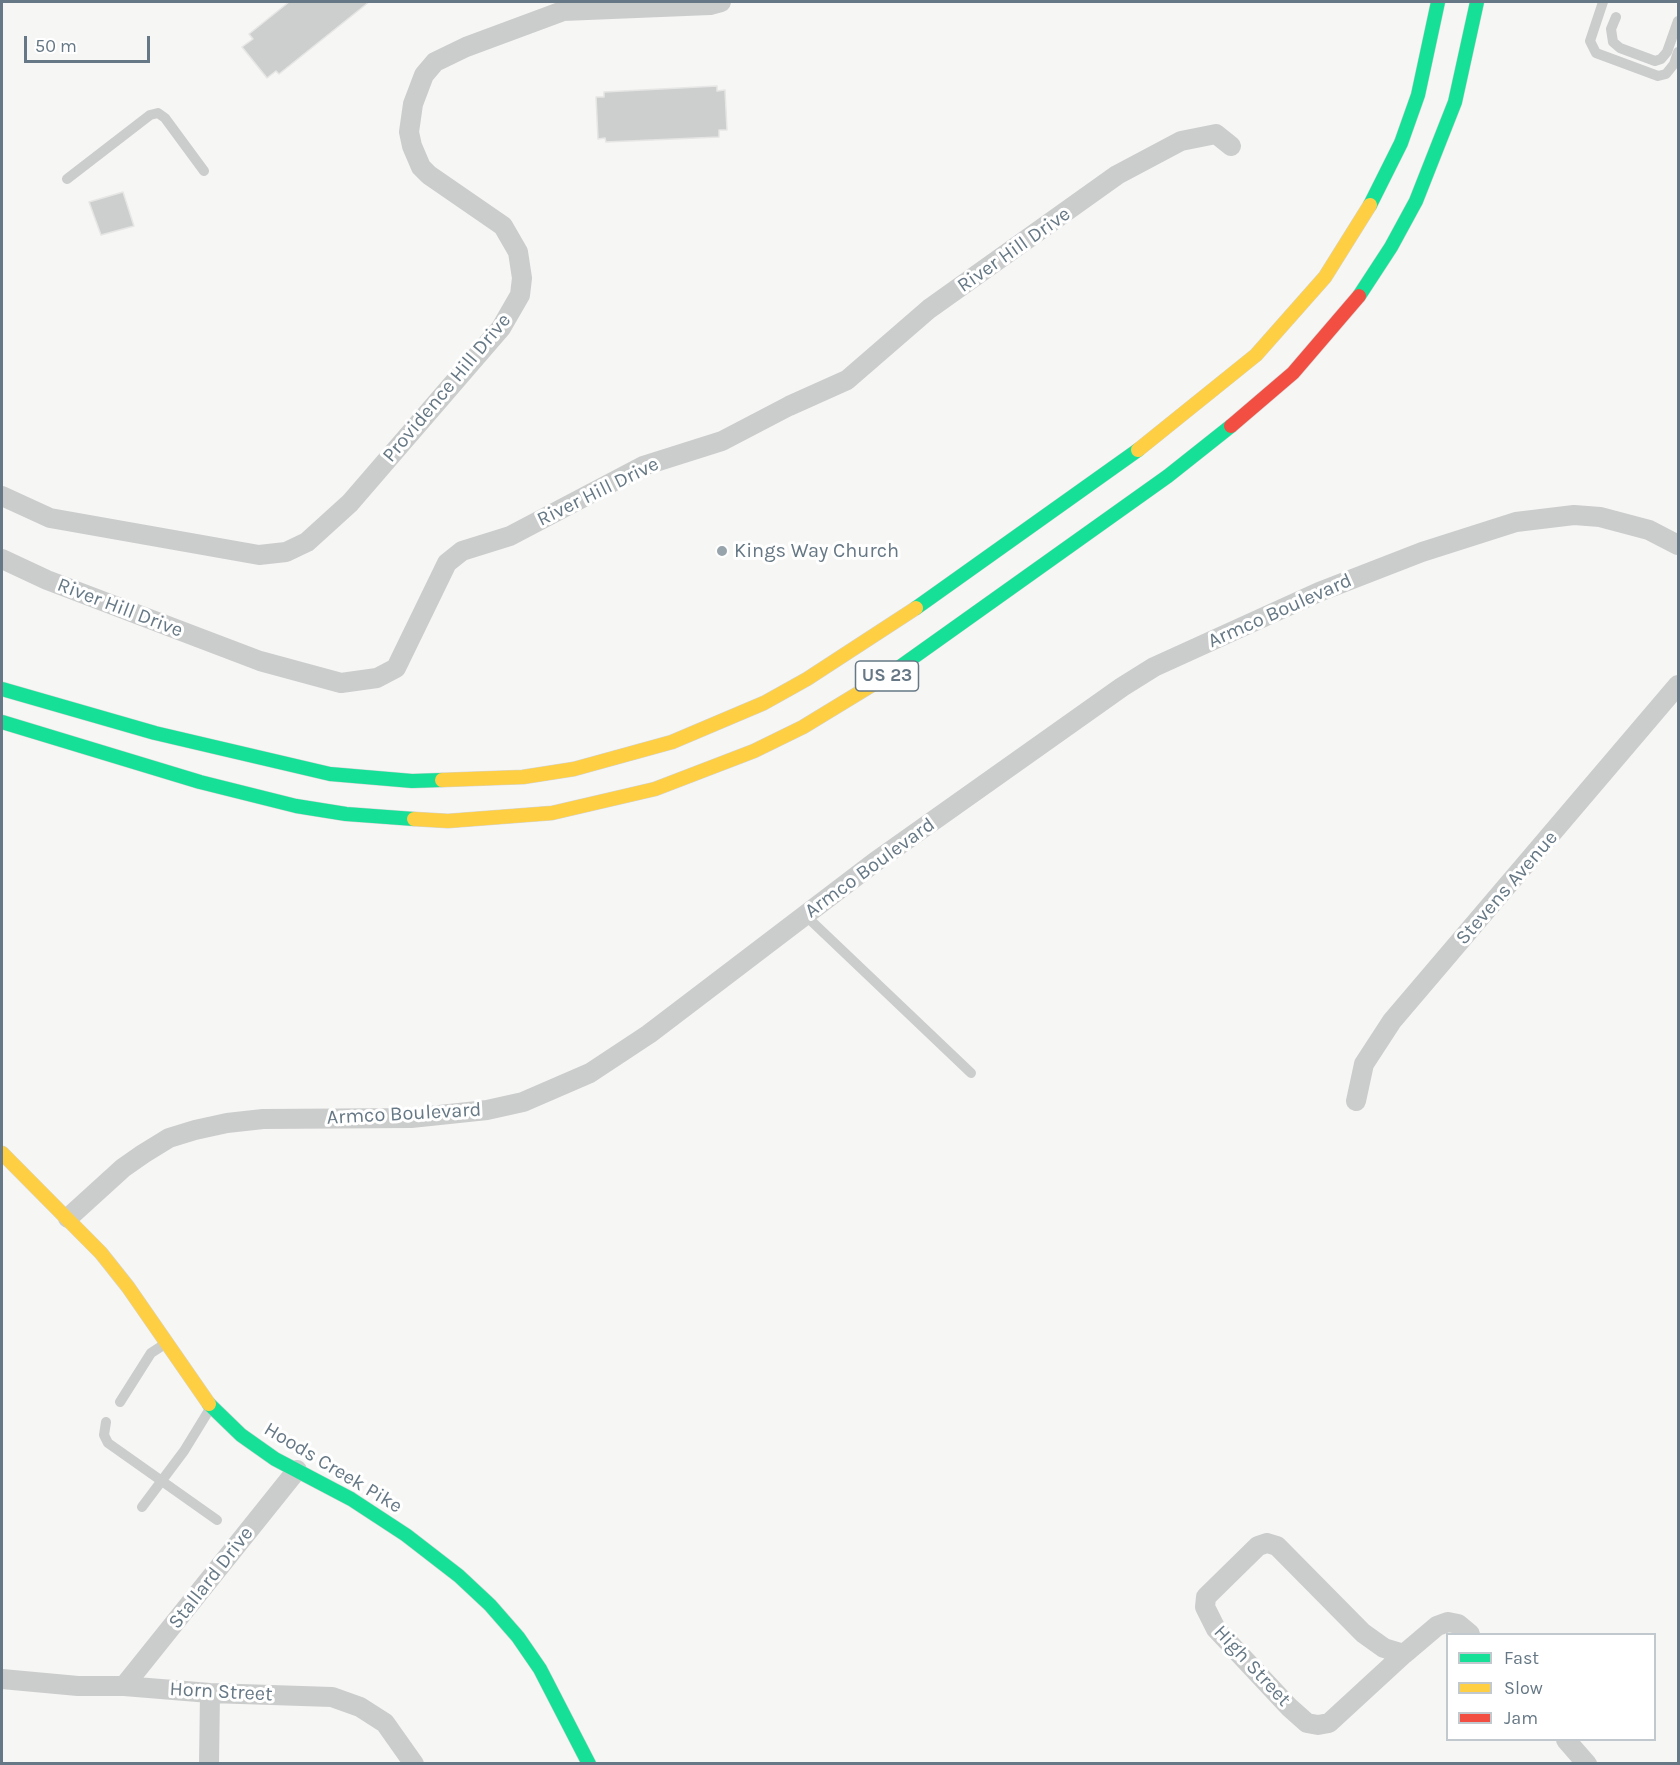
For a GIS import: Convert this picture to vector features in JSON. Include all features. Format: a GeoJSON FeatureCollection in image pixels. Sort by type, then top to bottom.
{"type":"FeatureCollection","features":[{"type":"Feature","properties":{"kind":"main road","name":"US 23"},"geometry":{"type":"LineString","coordinates":[[2,689],[156,733],[319,771],[412,782],[523,777],[574,769],[672,742],[755,707],[816,674],[891,626],[1136,452],[1217,389],[1256,355],[1325,276],[1354,234],[1380,189],[1401,142],[1418,95],[1438,2]]}},
{"type":"Feature","properties":{"kind":"main road","name":"US 23"},"geometry":{"type":"LineString","coordinates":[[2,722],[200,782],[287,804],[346,814],[448,821],[552,813],[604,803],[665,786],[754,751],[812,721],[896,670],[1168,476],[1253,409],[1293,372],[1362,292],[1391,248],[1416,201],[1455,102],[1477,2]]}},
{"type":"Feature","properties":{"kind":"main road","name":"Hoods Creek Pike"},"geometry":{"type":"LineString","coordinates":[[2,1153],[68,1218],[128,1287],[211,1407],[241,1435],[297,1470],[351,1499],[406,1535],[459,1576],[490,1605],[518,1637],[540,1669],[589,1764]]}},
{"type":"Feature","properties":{"kind":"street","name":"Providence Hill Drive"},"geometry":{"type":"LineString","coordinates":[[2,496],[50,518],[259,555],[286,552],[307,542],[350,503],[501,328],[520,295],[522,278],[518,252],[503,226],[429,175],[421,167],[409,132],[413,104],[424,75],[435,62],[456,52],[563,11],[710,5],[721,2]]}},
{"type":"Feature","properties":{"kind":"street","name":"River Hill Drive"},"geometry":{"type":"LineString","coordinates":[[2,559],[47,580],[260,661],[341,683],[377,678],[396,668],[447,562],[462,551],[510,536],[643,466],[722,441],[789,406],[847,380],[929,309],[1117,175],[1181,141],[1216,134],[1231,146]]}},
{"type":"Feature","properties":{"kind":"street","name":"Armco Boulevard"},"geometry":{"type":"LineString","coordinates":[[68,1218],[143,1154],[169,1138],[195,1130],[262,1119],[450,1115],[523,1102],[590,1073],[649,1034],[875,862],[1122,687],[1154,667],[1320,592],[1422,552],[1516,522],[1574,515],[1600,517],[1649,530],[1678,545]]}},
{"type":"Feature","properties":{"kind":"street","name":"Stevens Avenue"},"geometry":{"type":"LineString","coordinates":[[1356,1101],[1364,1064],[1392,1021],[1678,685]]}},
{"type":"Feature","properties":{"kind":"street","name":"Stallard Drive"},"geometry":{"type":"LineString","coordinates":[[124,1686],[297,1470]]}},
{"type":"Feature","properties":{"kind":"street","name":"High Street"},"geometry":{"type":"LineString","coordinates":[[1404,1654],[1384,1648],[1363,1633],[1272,1544],[1258,1546],[1206,1597],[1204,1607],[1216,1629],[1289,1707],[1313,1725],[1329,1723],[1437,1626],[1448,1622],[1458,1624],[1468,1633]]}},
{"type":"Feature","properties":{"kind":"street","name":"Horn Street"},"geometry":{"type":"LineString","coordinates":[[2,1679],[78,1686],[124,1686],[210,1693],[332,1697],[360,1707],[385,1723],[414,1764]]}},
{"type":"Feature","properties":{"kind":"street"},"geometry":{"type":"LineString","coordinates":[[209,1764],[210,1693]]}},
{"type":"Feature","properties":{"kind":"street"},"geometry":{"type":"LineString","coordinates":[[1567,1741],[1587,1764]]}},
{"type":"Feature","properties":{"kind":"lane"},"geometry":{"type":"LineString","coordinates":[[1603,2],[1590,41],[1596,53],[1658,76],[1666,74],[1674,64],[1678,52]]}},
{"type":"Feature","properties":{"kind":"lane"},"geometry":{"type":"LineString","coordinates":[[1616,17],[1610,36],[1613,42],[1620,48],[1655,62],[1667,52],[1678,21]]}},
{"type":"Feature","properties":{"kind":"lane"},"geometry":{"type":"LineString","coordinates":[[67,179],[150,115],[158,113],[165,118],[204,171]]}},
{"type":"Feature","properties":{"kind":"lane"},"geometry":{"type":"LineString","coordinates":[[805,915],[971,1072]]}},
{"type":"Feature","properties":{"kind":"lane"},"geometry":{"type":"LineString","coordinates":[[120,1402],[151,1353],[165,1343]]}},
{"type":"Feature","properties":{"kind":"lane"},"geometry":{"type":"LineString","coordinates":[[142,1507],[184,1451],[211,1407]]}},
{"type":"Feature","properties":{"kind":"lane"},"geometry":{"type":"LineString","coordinates":[[106,1422],[104,1436],[108,1443],[217,1520]]}},
{"type":"Feature","properties":{"kind":"building"},"geometry":{"type":"Polygon","coordinates":[[[289,2],[369,2],[279,74],[276,71],[267,78],[242,47],[253,39],[249,34],[289,2]]]}},
{"type":"Feature","properties":{"kind":"building"},"geometry":{"type":"Polygon","coordinates":[[[717,86],[717,91],[725,90],[727,130],[719,130],[719,137],[606,142],[605,138],[598,139],[596,97],[604,97],[604,92],[717,86]]]}},
{"type":"Feature","properties":{"kind":"building"},"geometry":{"type":"Polygon","coordinates":[[[123,192],[134,226],[101,235],[89,202],[123,192]]]}},
{"type":"Feature","properties":{"kind":"traffic: fast"},"geometry":{"type":"LineString","coordinates":[[1370,205],[1401,143],[1418,95],[1438,2]]}},
{"type":"Feature","properties":{"kind":"traffic: fast"},"geometry":{"type":"LineString","coordinates":[[1359,296],[1391,247],[1416,201],[1455,102],[1477,2]]}},
{"type":"Feature","properties":{"kind":"traffic: fast"},"geometry":{"type":"LineString","coordinates":[[890,674],[1168,476],[1231,426]]}},
{"type":"Feature","properties":{"kind":"traffic: fast"},"geometry":{"type":"LineString","coordinates":[[916,608],[1138,450]]}},
{"type":"Feature","properties":{"kind":"traffic: fast"},"geometry":{"type":"LineString","coordinates":[[2,689],[155,733],[330,774],[412,781],[442,780]]}},
{"type":"Feature","properties":{"kind":"traffic: fast"},"geometry":{"type":"LineString","coordinates":[[2,722],[200,782],[296,806],[346,814],[414,819]]}},
{"type":"Feature","properties":{"kind":"traffic: fast"},"geometry":{"type":"LineString","coordinates":[[209,1404],[241,1435],[275,1459],[351,1499],[406,1535],[459,1576],[490,1605],[518,1637],[540,1669],[589,1764]]}},
{"type":"Feature","properties":{"kind":"traffic: slow"},"geometry":{"type":"LineString","coordinates":[[1138,450],[1256,355],[1325,277],[1370,205]]}},
{"type":"Feature","properties":{"kind":"traffic: slow"},"geometry":{"type":"LineString","coordinates":[[442,780],[523,777],[574,769],[672,742],[764,703],[807,679],[916,608]]}},
{"type":"Feature","properties":{"kind":"traffic: slow"},"geometry":{"type":"LineString","coordinates":[[414,819],[448,821],[552,813],[655,789],[754,751],[803,727],[890,674]]}},
{"type":"Feature","properties":{"kind":"traffic: slow"},"geometry":{"type":"LineString","coordinates":[[2,1153],[101,1253],[128,1287],[209,1404]]}},
{"type":"Feature","properties":{"kind":"traffic: jam"},"geometry":{"type":"LineString","coordinates":[[1231,426],[1293,373],[1359,296]]}},
{"type":"Feature","properties":{"kind":"place","name":"Kings Way Church"},"geometry":{"type":"Point","coordinates":[722,551]}}]}
